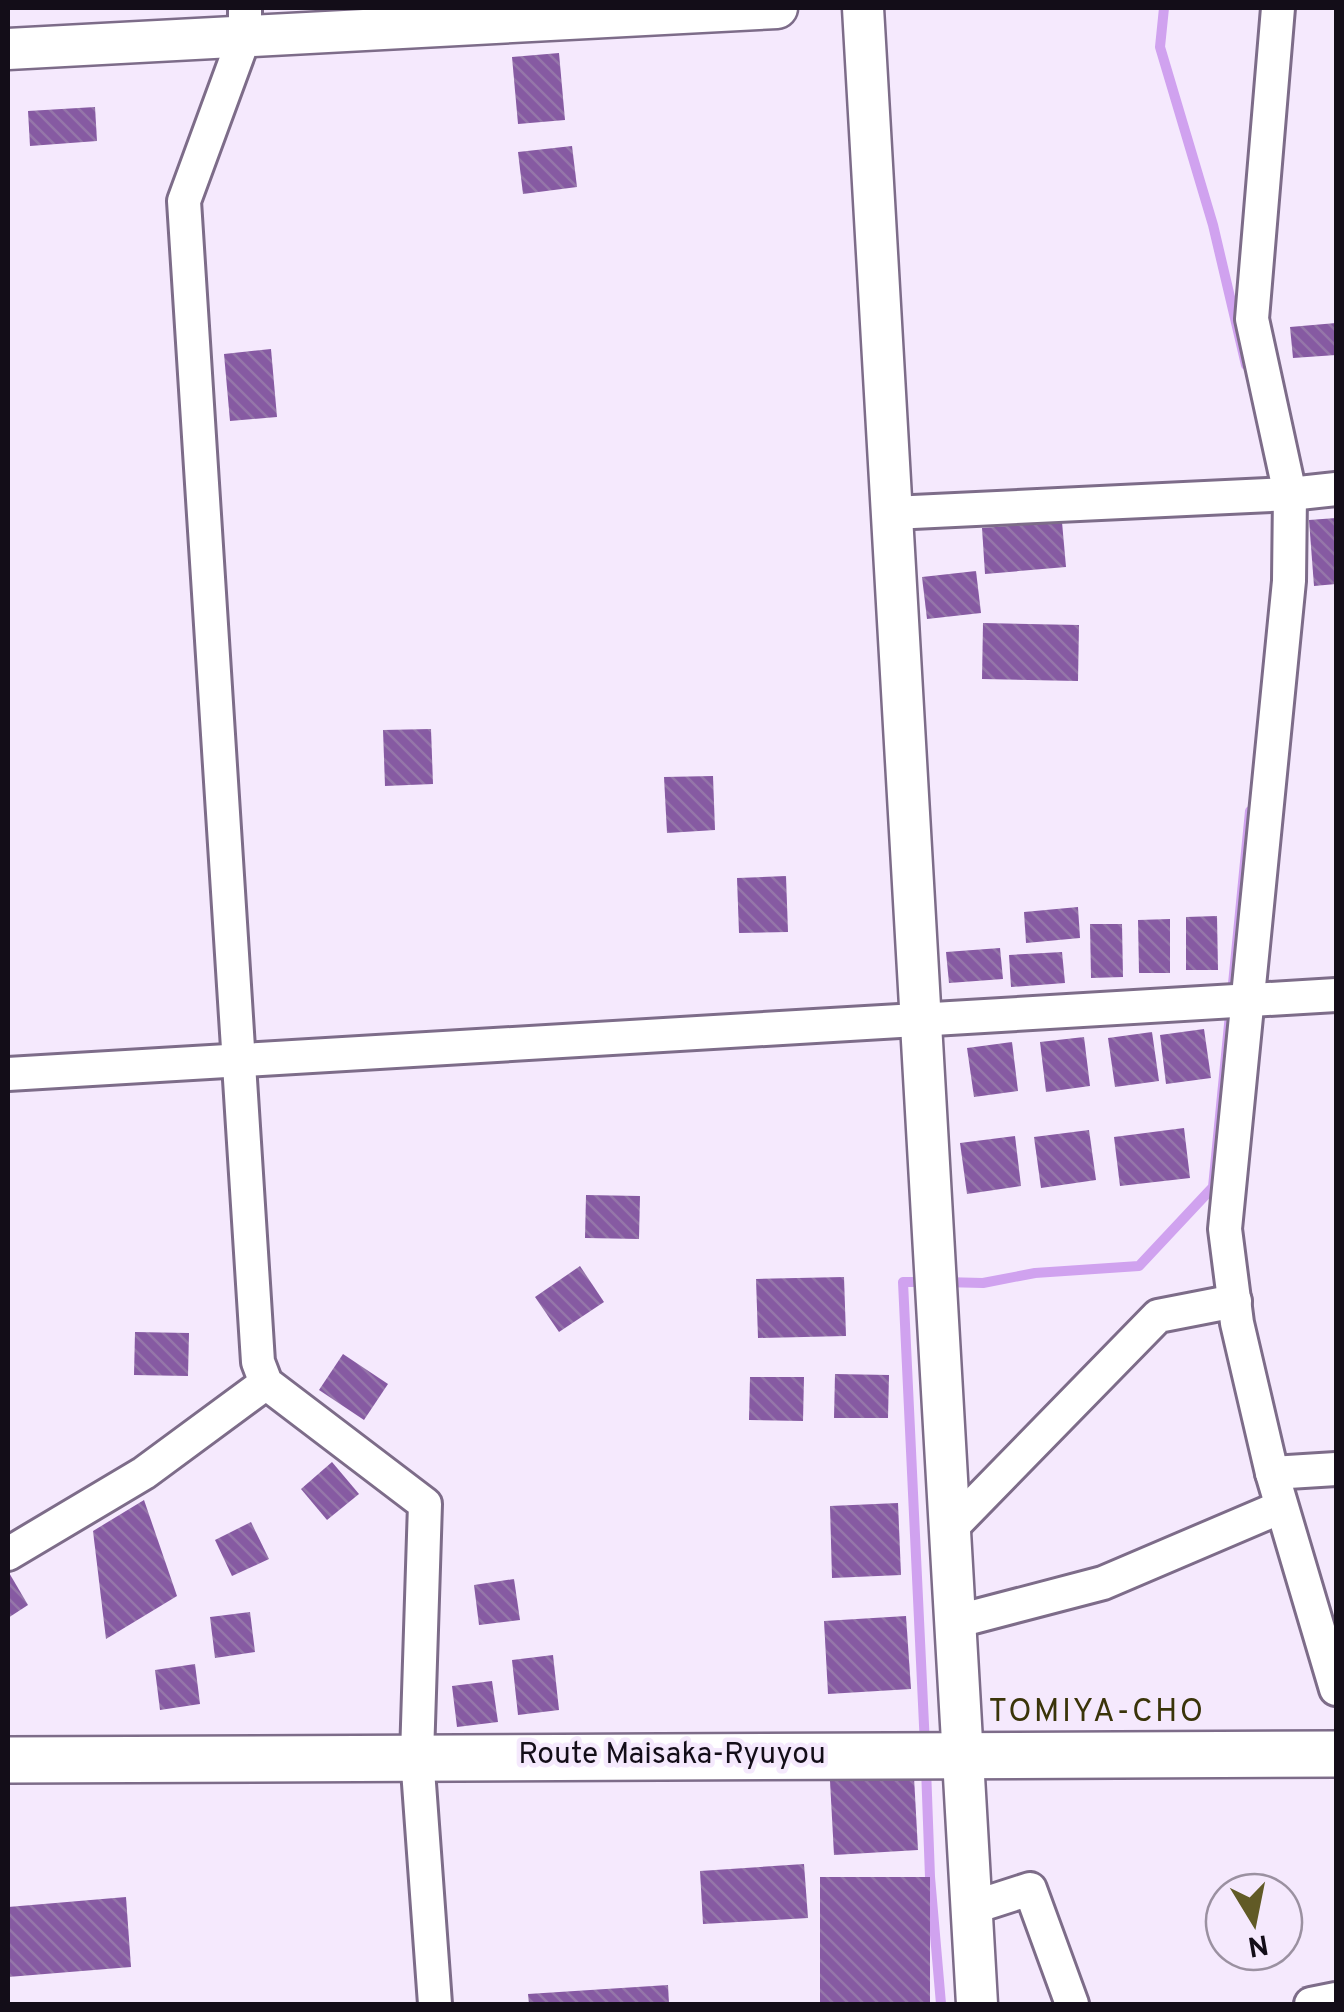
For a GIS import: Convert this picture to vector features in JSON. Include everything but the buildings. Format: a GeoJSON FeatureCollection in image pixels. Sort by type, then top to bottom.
{"type":"FeatureCollection","features":[{"type":"Feature","properties":{"kind":"main road","name":"Route Maisaka-Ryuyou"},"geometry":{"type":"LineString","coordinates":[[8,1760],[1336,1754]]}},
{"type":"Feature","properties":{"kind":"street"},"geometry":{"type":"LineString","coordinates":[[8,49],[245,21],[777,8]]}},
{"type":"Feature","properties":{"kind":"street"},"geometry":{"type":"LineString","coordinates":[[863,8],[977,2004]]}},
{"type":"Feature","properties":{"kind":"street"},"geometry":{"type":"LineString","coordinates":[[1278,8],[1252,320],[1290,494],[1289,580],[1225,1229],[1234,1300],[1272,1473],[1336,1689]]}},
{"type":"Feature","properties":{"kind":"street"},"geometry":{"type":"LineString","coordinates":[[245,21],[184,201],[258,1362],[266,1384],[425,1504],[417,1756],[435,2004]]}},
{"type":"Feature","properties":{"kind":"street"},"geometry":{"type":"LineString","coordinates":[[892,513],[1336,489]]}},
{"type":"Feature","properties":{"kind":"street"},"geometry":{"type":"LineString","coordinates":[[8,1074],[1336,996]]}},
{"type":"Feature","properties":{"kind":"street"},"geometry":{"type":"LineString","coordinates":[[950,1529],[1158,1316],[1234,1300]]}},
{"type":"Feature","properties":{"kind":"street"},"geometry":{"type":"LineString","coordinates":[[8,1554],[144,1473],[266,1384]]}},
{"type":"Feature","properties":{"kind":"street"},"geometry":{"type":"LineString","coordinates":[[1272,1473],[1336,1469]]}},
{"type":"Feature","properties":{"kind":"street"},"geometry":{"type":"LineString","coordinates":[[954,1622],[1103,1583],[1281,1506]]}},
{"type":"Feature","properties":{"kind":"street"},"geometry":{"type":"LineString","coordinates":[[971,1908],[1030,1888],[1072,2004]]}},
{"type":"Feature","properties":{"kind":"street"},"geometry":{"type":"LineString","coordinates":[[1311,2004],[1336,1999]]}},
{"type":"Feature","properties":{"kind":"waterway"},"geometry":{"type":"LineString","coordinates":[[1164,8],[1160,47],[1213,225],[1246,365]]}},
{"type":"Feature","properties":{"kind":"waterway"},"geometry":{"type":"LineString","coordinates":[[943,1282],[983,1283],[1035,1273],[1139,1266],[1213,1187],[1250,811]]}},
{"type":"Feature","properties":{"kind":"waterway"},"geometry":{"type":"LineString","coordinates":[[925,1746],[903,1282],[926,1282]]}},
{"type":"Feature","properties":{"kind":"waterway"},"geometry":{"type":"LineString","coordinates":[[926,1768],[941,2004]]}},
{"type":"Feature","properties":{"kind":"district","name":"TOMIYA-CHO"},"geometry":{"type":"Point","coordinates":[1097,1713]}}]}
